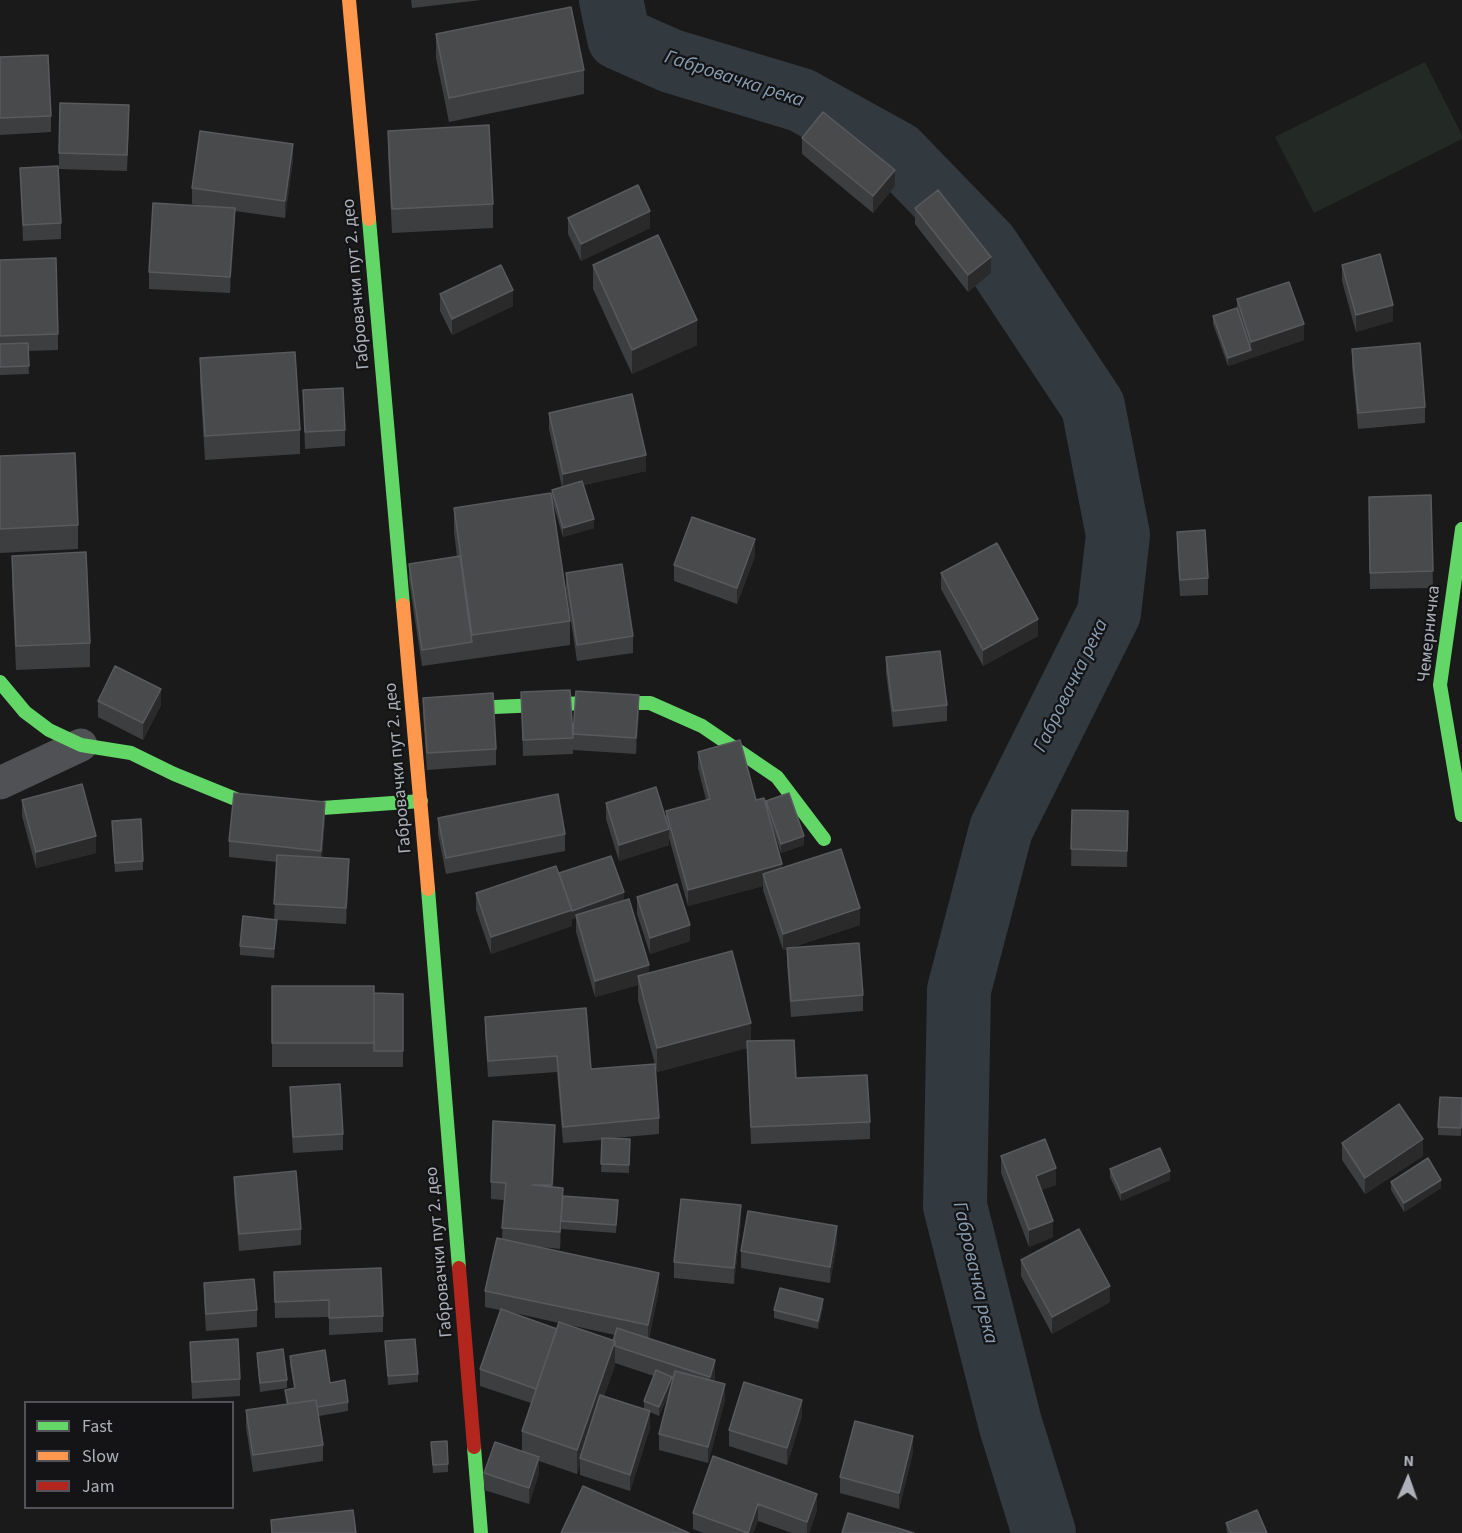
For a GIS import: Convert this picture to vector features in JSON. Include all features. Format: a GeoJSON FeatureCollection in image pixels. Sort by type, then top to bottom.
{"type":"FeatureCollection","features":[{"type":"Feature","properties":{"kind":"street","name":"Габровачки пут 2. део"},"geometry":{"type":"LineString","coordinates":[[349,0],[423,710],[421,801],[481,1533]]}},
{"type":"Feature","properties":{"kind":"street","name":"Чемерничка"},"geometry":{"type":"LineString","coordinates":[[1462,529],[1440,685],[1462,815]]}},
{"type":"Feature","properties":{"kind":"street"},"geometry":{"type":"LineString","coordinates":[[0,682],[25,712],[49,730],[81,744],[131,753],[174,774],[243,802],[308,809],[421,801]]}},
{"type":"Feature","properties":{"kind":"street"},"geometry":{"type":"LineString","coordinates":[[423,710],[586,703],[650,703],[702,726],[777,777],[824,839]]}},
{"type":"Feature","properties":{"kind":"street"},"geometry":{"type":"LineString","coordinates":[[0,783],[81,744]]}},
{"type":"Feature","properties":{"kind":"shaded area"},"geometry":{"type":"Polygon","coordinates":[[[1425,62],[1462,139],[1314,213],[1275,137],[1425,62]]]}},
{"type":"Feature","properties":{"kind":"building"},"geometry":{"type":"Polygon","coordinates":[[[571,7],[584,70],[449,98],[436,34],[571,7]]]}},
{"type":"Feature","properties":{"kind":"building"},"geometry":{"type":"Polygon","coordinates":[[[48,55],[51,116],[0,118],[0,57],[48,55]]]}},
{"type":"Feature","properties":{"kind":"building"},"geometry":{"type":"Polygon","coordinates":[[[60,103],[129,105],[127,155],[59,153],[60,103]]]}},
{"type":"Feature","properties":{"kind":"building"},"geometry":{"type":"Polygon","coordinates":[[[823,112],[895,170],[873,196],[802,138],[823,112]]]}},
{"type":"Feature","properties":{"kind":"building"},"geometry":{"type":"Polygon","coordinates":[[[489,125],[493,204],[392,209],[388,131],[489,125]]]}},
{"type":"Feature","properties":{"kind":"building"},"geometry":{"type":"Polygon","coordinates":[[[200,131],[293,144],[285,201],[192,188],[200,131]]]}},
{"type":"Feature","properties":{"kind":"building"},"geometry":{"type":"Polygon","coordinates":[[[58,166],[61,223],[23,225],[20,168],[58,166]]]}},
{"type":"Feature","properties":{"kind":"building"},"geometry":{"type":"Polygon","coordinates":[[[638,185],[650,211],[581,244],[568,218],[638,185]]]}},
{"type":"Feature","properties":{"kind":"building"},"geometry":{"type":"Polygon","coordinates":[[[938,190],[991,257],[968,275],[915,208],[938,190]]]}},
{"type":"Feature","properties":{"kind":"building"},"geometry":{"type":"Polygon","coordinates":[[[153,203],[235,208],[230,277],[149,272],[153,203]]]}},
{"type":"Feature","properties":{"kind":"building"},"geometry":{"type":"Polygon","coordinates":[[[658,235],[697,320],[632,350],[593,265],[658,235]]]}},
{"type":"Feature","properties":{"kind":"building"},"geometry":{"type":"Polygon","coordinates":[[[1380,254],[1393,305],[1356,315],[1342,265],[1380,254]]]}},
{"type":"Feature","properties":{"kind":"building"},"geometry":{"type":"Polygon","coordinates":[[[56,258],[58,334],[0,336],[0,260],[56,258]]]}},
{"type":"Feature","properties":{"kind":"building"},"geometry":{"type":"Polygon","coordinates":[[[501,265],[513,290],[452,319],[440,294],[501,265]]]}},
{"type":"Feature","properties":{"kind":"building"},"geometry":{"type":"Polygon","coordinates":[[[1289,282],[1304,324],[1251,342],[1237,299],[1289,282]]]}},
{"type":"Feature","properties":{"kind":"building"},"geometry":{"type":"Polygon","coordinates":[[[1237,308],[1251,350],[1228,358],[1213,316],[1237,308]]]}},
{"type":"Feature","properties":{"kind":"building"},"geometry":{"type":"Polygon","coordinates":[[[28,343],[29,366],[0,367],[0,344],[28,343]]]}},
{"type":"Feature","properties":{"kind":"building"},"geometry":{"type":"Polygon","coordinates":[[[1420,343],[1425,407],[1358,413],[1352,349],[1420,343]]]}},
{"type":"Feature","properties":{"kind":"building"},"geometry":{"type":"Polygon","coordinates":[[[295,352],[300,430],[205,436],[200,358],[295,352]]]}},
{"type":"Feature","properties":{"kind":"building"},"geometry":{"type":"Polygon","coordinates":[[[343,388],[345,430],[305,432],[303,390],[343,388]]]}},
{"type":"Feature","properties":{"kind":"building"},"geometry":{"type":"Polygon","coordinates":[[[632,394],[646,455],[563,474],[549,413],[632,394]]]}},
{"type":"Feature","properties":{"kind":"building"},"geometry":{"type":"Polygon","coordinates":[[[75,453],[78,525],[0,529],[0,456],[75,453]]]}},
{"type":"Feature","properties":{"kind":"building"},"geometry":{"type":"Polygon","coordinates":[[[582,481],[594,519],[563,528],[552,490],[582,481]]]}},
{"type":"Feature","properties":{"kind":"building"},"geometry":{"type":"Polygon","coordinates":[[[551,493],[570,621],[472,635],[454,508],[551,493]]]}},
{"type":"Feature","properties":{"kind":"building"},"geometry":{"type":"Polygon","coordinates":[[[1431,495],[1433,571],[1370,573],[1369,497],[1431,495]]]}},
{"type":"Feature","properties":{"kind":"building"},"geometry":{"type":"Polygon","coordinates":[[[692,517],[755,539],[737,588],[674,565],[692,517]]]}},
{"type":"Feature","properties":{"kind":"building"},"geometry":{"type":"Polygon","coordinates":[[[1205,530],[1208,578],[1180,580],[1177,532],[1205,530]]]}},
{"type":"Feature","properties":{"kind":"building"},"geometry":{"type":"Polygon","coordinates":[[[997,543],[1038,619],[983,650],[941,573],[997,543]]]}},
{"type":"Feature","properties":{"kind":"building"},"geometry":{"type":"Polygon","coordinates":[[[86,552],[90,643],[16,646],[12,556],[86,552]]]}},
{"type":"Feature","properties":{"kind":"building"},"geometry":{"type":"Polygon","coordinates":[[[460,556],[472,642],[422,650],[409,564],[460,556]]]}},
{"type":"Feature","properties":{"kind":"building"},"geometry":{"type":"Polygon","coordinates":[[[622,564],[633,636],[577,645],[566,573],[622,564]]]}},
{"type":"Feature","properties":{"kind":"building"},"geometry":{"type":"Polygon","coordinates":[[[940,651],[947,705],[893,711],[886,657],[940,651]]]}},
{"type":"Feature","properties":{"kind":"building"},"geometry":{"type":"Polygon","coordinates":[[[115,666],[161,689],[143,723],[98,701],[115,666]]]}},
{"type":"Feature","properties":{"kind":"building"},"geometry":{"type":"Polygon","coordinates":[[[570,690],[573,738],[523,740],[521,692],[570,690]]]}},
{"type":"Feature","properties":{"kind":"building"},"geometry":{"type":"Polygon","coordinates":[[[576,691],[639,695],[636,738],[573,734],[576,691]]]}},
{"type":"Feature","properties":{"kind":"building"},"geometry":{"type":"Polygon","coordinates":[[[493,693],[496,749],[427,753],[423,698],[493,693]]]}},
{"type":"Feature","properties":{"kind":"building"},"geometry":{"type":"Polygon","coordinates":[[[740,740],[756,800],[764,798],[782,864],[688,890],[666,811],[710,799],[698,752],[740,740]]]}},
{"type":"Feature","properties":{"kind":"building"},"geometry":{"type":"Polygon","coordinates":[[[82,784],[96,836],[36,852],[22,800],[82,784]]]}},
{"type":"Feature","properties":{"kind":"building"},"geometry":{"type":"Polygon","coordinates":[[[656,787],[669,829],[619,845],[606,803],[656,787]]]}},
{"type":"Feature","properties":{"kind":"building"},"geometry":{"type":"Polygon","coordinates":[[[234,793],[325,802],[321,851],[229,841],[234,793]]]}},
{"type":"Feature","properties":{"kind":"building"},"geometry":{"type":"Polygon","coordinates":[[[789,793],[804,836],[781,844],[766,801],[789,793]]]}},
{"type":"Feature","properties":{"kind":"building"},"geometry":{"type":"Polygon","coordinates":[[[558,794],[565,834],[446,858],[438,818],[558,794]]]}},
{"type":"Feature","properties":{"kind":"building"},"geometry":{"type":"Polygon","coordinates":[[[1072,810],[1128,811],[1127,851],[1071,849],[1072,810]]]}},
{"type":"Feature","properties":{"kind":"building"},"geometry":{"type":"Polygon","coordinates":[[[141,819],[143,861],[115,863],[112,821],[141,819]]]}},
{"type":"Feature","properties":{"kind":"building"},"geometry":{"type":"Polygon","coordinates":[[[841,849],[860,908],[783,934],[763,874],[841,849]]]}},
{"type":"Feature","properties":{"kind":"building"},"geometry":{"type":"Polygon","coordinates":[[[277,855],[349,859],[346,908],[274,904],[277,855]]]}},
{"type":"Feature","properties":{"kind":"building"},"geometry":{"type":"Polygon","coordinates":[[[611,856],[624,892],[572,911],[559,873],[611,856]]]}},
{"type":"Feature","properties":{"kind":"building"},"geometry":{"type":"Polygon","coordinates":[[[556,866],[572,910],[491,937],[476,893],[556,866]]]}},
{"type":"Feature","properties":{"kind":"building"},"geometry":{"type":"Polygon","coordinates":[[[677,884],[690,925],[650,938],[637,897],[677,884]]]}},
{"type":"Feature","properties":{"kind":"building"},"geometry":{"type":"Polygon","coordinates":[[[629,899],[649,965],[595,981],[576,915],[629,899]]]}},
{"type":"Feature","properties":{"kind":"building"},"geometry":{"type":"Polygon","coordinates":[[[243,916],[277,920],[274,949],[240,946],[243,916]]]}},
{"type":"Feature","properties":{"kind":"building"},"geometry":{"type":"Polygon","coordinates":[[[859,943],[863,995],[791,1001],[787,948],[859,943]]]}},
{"type":"Feature","properties":{"kind":"building"},"geometry":{"type":"Polygon","coordinates":[[[732,951],[751,1023],[657,1048],[638,976],[732,951]]]}},
{"type":"Feature","properties":{"kind":"building"},"geometry":{"type":"Polygon","coordinates":[[[272,986],[374,986],[374,1043],[272,1043],[272,986]]]}},
{"type":"Feature","properties":{"kind":"building"},"geometry":{"type":"Polygon","coordinates":[[[374,993],[403,994],[403,1051],[374,1051],[374,993]]]}},
{"type":"Feature","properties":{"kind":"building"},"geometry":{"type":"Polygon","coordinates":[[[586,1008],[591,1069],[655,1064],[659,1118],[563,1127],[557,1056],[488,1061],[485,1017],[586,1008]]]}},
{"type":"Feature","properties":{"kind":"building"},"geometry":{"type":"Polygon","coordinates":[[[794,1040],[796,1078],[867,1075],[870,1122],[751,1127],[747,1041],[794,1040]]]}},
{"type":"Feature","properties":{"kind":"building"},"geometry":{"type":"Polygon","coordinates":[[[340,1084],[343,1134],[293,1137],[290,1087],[340,1084]]]}},
{"type":"Feature","properties":{"kind":"building"},"geometry":{"type":"Polygon","coordinates":[[[1440,1097],[1462,1098],[1461,1128],[1438,1127],[1440,1097]]]}},
{"type":"Feature","properties":{"kind":"building"},"geometry":{"type":"Polygon","coordinates":[[[1399,1104],[1423,1139],[1365,1178],[1342,1143],[1399,1104]]]}},
{"type":"Feature","properties":{"kind":"building"},"geometry":{"type":"Polygon","coordinates":[[[493,1121],[555,1125],[552,1185],[532,1185],[563,1188],[560,1232],[502,1228],[506,1183],[491,1182],[493,1121]]]}},
{"type":"Feature","properties":{"kind":"building"},"geometry":{"type":"Polygon","coordinates":[[[602,1138],[630,1139],[629,1165],[601,1164],[602,1138]]]}},
{"type":"Feature","properties":{"kind":"building"},"geometry":{"type":"Polygon","coordinates":[[[1045,1139],[1056,1168],[1036,1176],[1053,1221],[1029,1230],[1001,1156],[1045,1139]]]}},
{"type":"Feature","properties":{"kind":"building"},"geometry":{"type":"Polygon","coordinates":[[[1160,1148],[1170,1171],[1121,1193],[1110,1169],[1160,1148]]]}},
{"type":"Feature","properties":{"kind":"building"},"geometry":{"type":"Polygon","coordinates":[[[1428,1158],[1441,1180],[1404,1203],[1391,1182],[1428,1158]]]}},
{"type":"Feature","properties":{"kind":"building"},"geometry":{"type":"Polygon","coordinates":[[[296,1171],[301,1229],[239,1234],[234,1177],[296,1171]]]}},
{"type":"Feature","properties":{"kind":"building"},"geometry":{"type":"Polygon","coordinates":[[[563,1196],[618,1200],[616,1225],[561,1221],[563,1196]]]}},
{"type":"Feature","properties":{"kind":"building"},"geometry":{"type":"Polygon","coordinates":[[[681,1199],[741,1205],[734,1268],[674,1262],[681,1199]]]}},
{"type":"Feature","properties":{"kind":"building"},"geometry":{"type":"Polygon","coordinates":[[[748,1211],[837,1226],[830,1267],[741,1251],[748,1211]]]}},
{"type":"Feature","properties":{"kind":"building"},"geometry":{"type":"Polygon","coordinates":[[[1079,1229],[1110,1286],[1052,1317],[1021,1260],[1079,1229]]]}},
{"type":"Feature","properties":{"kind":"building"},"geometry":{"type":"Polygon","coordinates":[[[497,1238],[659,1273],[648,1325],[485,1291],[497,1238]]]}},
{"type":"Feature","properties":{"kind":"building"},"geometry":{"type":"Polygon","coordinates":[[[381,1268],[383,1316],[329,1318],[329,1300],[275,1302],[274,1272],[381,1268]]]}},
{"type":"Feature","properties":{"kind":"building"},"geometry":{"type":"Polygon","coordinates":[[[254,1279],[257,1310],[206,1314],[204,1283],[254,1279]]]}},
{"type":"Feature","properties":{"kind":"building"},"geometry":{"type":"Polygon","coordinates":[[[780,1288],[823,1299],[818,1321],[774,1310],[780,1288]]]}},
{"type":"Feature","properties":{"kind":"building"},"geometry":{"type":"Polygon","coordinates":[[[501,1309],[557,1329],[536,1389],[480,1369],[501,1309]]]}},
{"type":"Feature","properties":{"kind":"building"},"geometry":{"type":"Polygon","coordinates":[[[559,1322],[615,1341],[577,1450],[522,1431],[559,1322]]]}},
{"type":"Feature","properties":{"kind":"building"},"geometry":{"type":"Polygon","coordinates":[[[617,1328],[715,1360],[710,1377],[615,1346],[615,1341],[613,1341],[617,1328]]]}},
{"type":"Feature","properties":{"kind":"building"},"geometry":{"type":"Polygon","coordinates":[[[238,1339],[240,1379],[192,1382],[190,1342],[238,1339]]]}},
{"type":"Feature","properties":{"kind":"building"},"geometry":{"type":"Polygon","coordinates":[[[415,1339],[418,1374],[388,1376],[385,1341],[415,1339]]]}},
{"type":"Feature","properties":{"kind":"building"},"geometry":{"type":"Polygon","coordinates":[[[283,1349],[287,1380],[260,1383],[257,1353],[283,1349]]]}},
{"type":"Feature","properties":{"kind":"building"},"geometry":{"type":"Polygon","coordinates":[[[325,1350],[330,1383],[345,1380],[348,1402],[317,1407],[316,1400],[288,1404],[285,1390],[295,1388],[290,1356],[325,1350]]]}},
{"type":"Feature","properties":{"kind":"building"},"geometry":{"type":"Polygon","coordinates":[[[656,1370],[672,1377],[659,1407],[644,1401],[656,1370]]]}},
{"type":"Feature","properties":{"kind":"building"},"geometry":{"type":"Polygon","coordinates":[[[675,1371],[725,1384],[708,1447],[659,1434],[675,1371]]]}},
{"type":"Feature","properties":{"kind":"building"},"geometry":{"type":"Polygon","coordinates":[[[744,1382],[802,1400],[787,1448],[729,1430],[744,1382]]]}},
{"type":"Feature","properties":{"kind":"building"},"geometry":{"type":"Polygon","coordinates":[[[600,1395],[650,1411],[630,1475],[580,1458],[600,1395]]]}},
{"type":"Feature","properties":{"kind":"building"},"geometry":{"type":"Polygon","coordinates":[[[316,1400],[323,1445],[253,1455],[246,1410],[316,1400]]]}},
{"type":"Feature","properties":{"kind":"building"},"geometry":{"type":"Polygon","coordinates":[[[855,1421],[913,1436],[899,1493],[840,1477],[855,1421]]]}},
{"type":"Feature","properties":{"kind":"building"},"geometry":{"type":"Polygon","coordinates":[[[447,1441],[448,1464],[433,1465],[431,1442],[447,1441]]]}},
{"type":"Feature","properties":{"kind":"building"},"geometry":{"type":"Polygon","coordinates":[[[495,1442],[539,1457],[529,1488],[484,1473],[495,1442]]]}},
{"type":"Feature","properties":{"kind":"building"},"geometry":{"type":"Polygon","coordinates":[[[713,1456],[817,1494],[807,1522],[758,1504],[748,1533],[693,1513],[713,1456]]]}},
{"type":"Feature","properties":{"kind":"building"},"geometry":{"type":"Polygon","coordinates":[[[583,1486],[689,1533],[561,1533],[583,1486]]]}},
{"type":"Feature","properties":{"kind":"building"},"geometry":{"type":"Polygon","coordinates":[[[353,1510],[356,1533],[272,1533],[271,1520],[353,1510]]]}},
{"type":"Feature","properties":{"kind":"building"},"geometry":{"type":"Polygon","coordinates":[[[1257,1510],[1267,1533],[1231,1533],[1226,1523],[1257,1510]]]}},
{"type":"Feature","properties":{"kind":"building"},"geometry":{"type":"Polygon","coordinates":[[[848,1513],[914,1533],[842,1533],[848,1513]]]}},
{"type":"Feature","properties":{"kind":"waterway","name":"Габровачка река"},"geometry":{"type":"LineString","coordinates":[[611,0],[619,38],[671,61],[801,100],[897,153],[987,246],[1093,406],[1118,535],[1109,613],[1001,829],[959,990],[955,1206],[1010,1423],[1044,1533]]}},
{"type":"Feature","properties":{"kind":"traffic: fast"},"geometry":{"type":"LineString","coordinates":[[369,219],[403,605]]}},
{"type":"Feature","properties":{"kind":"traffic: fast"},"geometry":{"type":"LineString","coordinates":[[1462,529],[1440,685],[1462,815]]}},
{"type":"Feature","properties":{"kind":"traffic: fast"},"geometry":{"type":"LineString","coordinates":[[0,682],[25,712],[49,730],[81,745],[131,753],[174,774],[243,802],[308,809],[421,801]]}},
{"type":"Feature","properties":{"kind":"traffic: fast"},"geometry":{"type":"LineString","coordinates":[[448,709],[586,703],[650,703],[702,726],[777,777],[824,839]]}},
{"type":"Feature","properties":{"kind":"traffic: fast"},"geometry":{"type":"LineString","coordinates":[[428,889],[459,1268]]}},
{"type":"Feature","properties":{"kind":"traffic: fast"},"geometry":{"type":"LineString","coordinates":[[474,1447],[481,1533]]}},
{"type":"Feature","properties":{"kind":"traffic: slow"},"geometry":{"type":"LineString","coordinates":[[349,0],[369,219]]}},
{"type":"Feature","properties":{"kind":"traffic: slow"},"geometry":{"type":"LineString","coordinates":[[403,605],[428,889]]}},
{"type":"Feature","properties":{"kind":"traffic: jam"},"geometry":{"type":"LineString","coordinates":[[459,1268],[474,1447]]}}]}
